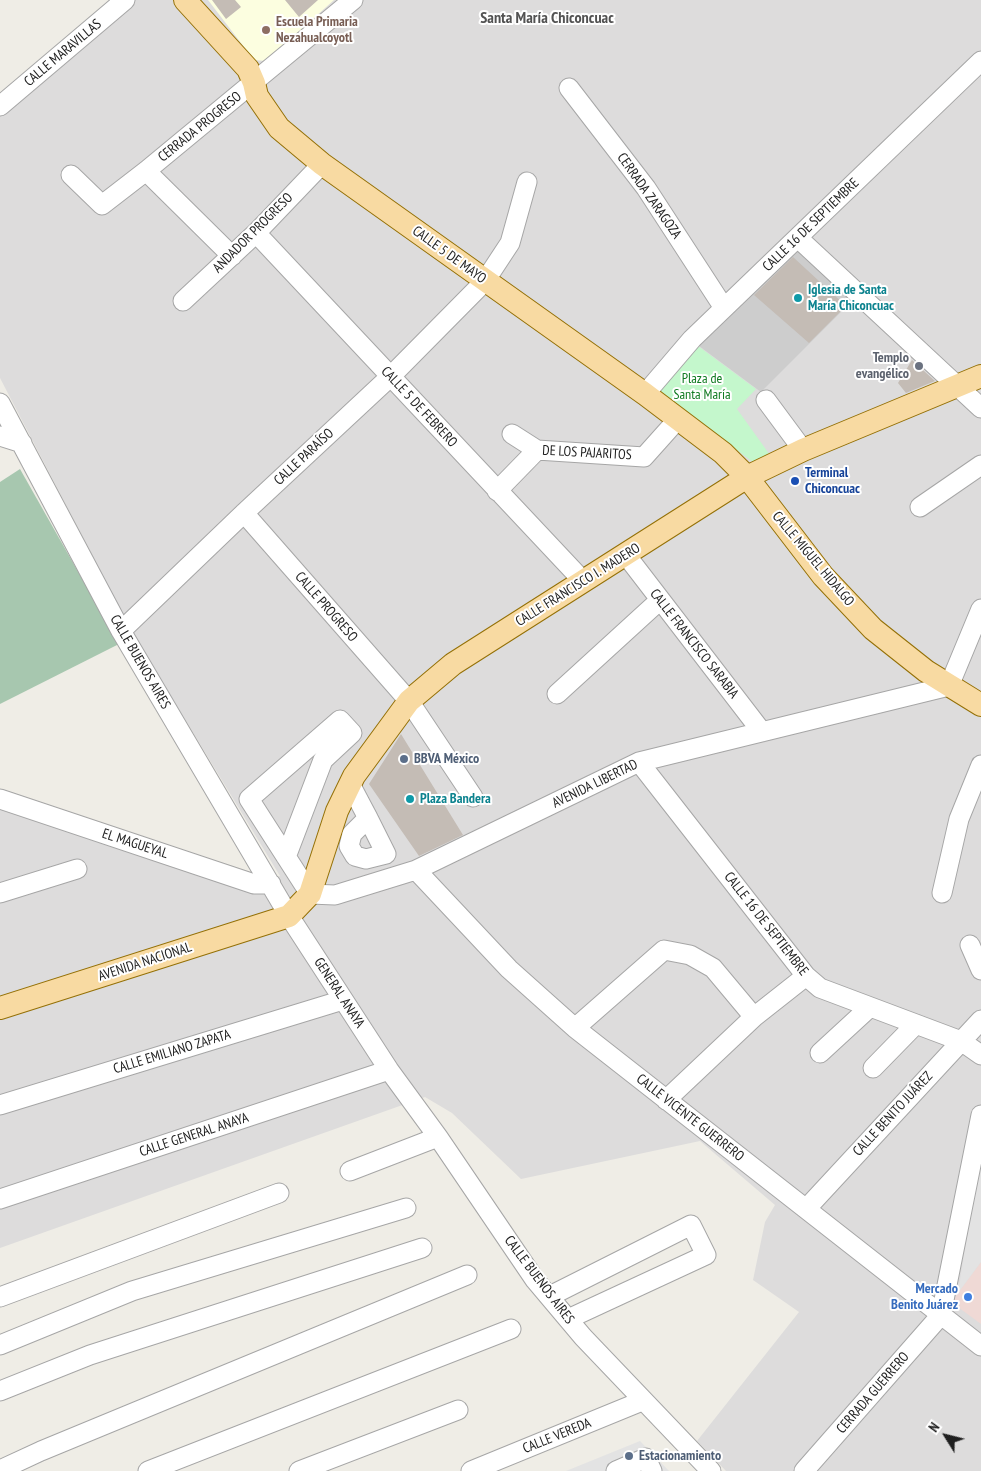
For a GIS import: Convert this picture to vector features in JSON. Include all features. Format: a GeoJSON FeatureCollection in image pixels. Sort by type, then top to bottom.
{"type":"FeatureCollection","features":[{"type":"Feature","properties":{"kind":"main road","name":"CALLE 5 DE MAYO"},"geometry":{"type":"LineString","coordinates":[[184,1],[248,69],[257,96],[279,128],[322,164],[645,394],[723,453],[747,477]]}},
{"type":"Feature","properties":{"kind":"main road","name":"CALLE FRANCISCO I. MADERO"},"geometry":{"type":"LineString","coordinates":[[289,916],[310,894],[324,845],[350,784],[409,701],[454,664],[747,477],[803,450],[981,376]]}},
{"type":"Feature","properties":{"kind":"main road","name":"CALLE MIGUEL HIDALGO"},"geometry":{"type":"LineString","coordinates":[[747,477],[823,576],[874,629],[926,671],[981,705]]}},
{"type":"Feature","properties":{"kind":"main road","name":"AVENIDA NACIONAL"},"geometry":{"type":"LineString","coordinates":[[0,1008],[289,916]]}},
{"type":"Feature","properties":{"kind":"street","name":"CALLE MARAVILLAS"},"geometry":{"type":"LineString","coordinates":[[0,106],[125,0]]}},
{"type":"Feature","properties":{"kind":"street","name":"CERRADA PROGRESO"},"geometry":{"type":"LineString","coordinates":[[71,175],[102,205],[254,83],[353,0]]}},
{"type":"Feature","properties":{"kind":"street","name":"CALLE 16 DE SEPTIEMBRE"},"geometry":{"type":"LineString","coordinates":[[645,394],[692,339],[981,61]]}},
{"type":"Feature","properties":{"kind":"street","name":"CERRADA ZARAGOZA"},"geometry":{"type":"LineString","coordinates":[[569,88],[646,188],[724,308]]}},
{"type":"Feature","properties":{"kind":"street","name":"ANDADOR PROGRESO"},"geometry":{"type":"LineString","coordinates":[[183,301],[256,233],[322,164]]}},
{"type":"Feature","properties":{"kind":"street"},"geometry":{"type":"LineString","coordinates":[[146,171],[232,256]]}},
{"type":"Feature","properties":{"kind":"street","name":"CALLE PARAÍSO"},"geometry":{"type":"LineString","coordinates":[[121,631],[244,512],[391,376],[486,281],[510,243],[527,182]]}},
{"type":"Feature","properties":{"kind":"street","name":"CALLE 5 DE FEBRERO"},"geometry":{"type":"LineString","coordinates":[[256,233],[583,581]]}},
{"type":"Feature","properties":{"kind":"street"},"geometry":{"type":"LineString","coordinates":[[798,238],[981,408]]}},
{"type":"Feature","properties":{"kind":"street"},"geometry":{"type":"LineString","coordinates":[[766,400],[803,450]]}},
{"type":"Feature","properties":{"kind":"street","name":"CALLE BUENOS AIRES"},"geometry":{"type":"LineString","coordinates":[[0,402],[121,631],[289,916]]}},
{"type":"Feature","properties":{"kind":"street","name":"DE LOS PAJARITOS"},"geometry":{"type":"LineString","coordinates":[[498,491],[536,450],[644,457],[678,419]]}},
{"type":"Feature","properties":{"kind":"street"},"geometry":{"type":"LineString","coordinates":[[512,434],[536,450]]}},
{"type":"Feature","properties":{"kind":"street"},"geometry":{"type":"LineString","coordinates":[[0,436],[22,444]]}},
{"type":"Feature","properties":{"kind":"street"},"geometry":{"type":"LineString","coordinates":[[920,507],[981,465]]}},
{"type":"Feature","properties":{"kind":"street","name":"CALLE PROGRESO"},"geometry":{"type":"LineString","coordinates":[[244,512],[409,701],[473,797]]}},
{"type":"Feature","properties":{"kind":"street","name":"CALLE FRANCISCO SARABIA"},"geometry":{"type":"LineString","coordinates":[[626,555],[762,732]]}},
{"type":"Feature","properties":{"kind":"street"},"geometry":{"type":"LineString","coordinates":[[557,694],[660,600]]}},
{"type":"Feature","properties":{"kind":"street"},"geometry":{"type":"LineString","coordinates":[[949,686],[981,609]]}},
{"type":"Feature","properties":{"kind":"street","name":"AVENIDA LIBERTAD"},"geometry":{"type":"LineString","coordinates":[[310,894],[335,895],[416,870],[639,762],[949,686]]}},
{"type":"Feature","properties":{"kind":"street"},"geometry":{"type":"LineString","coordinates":[[286,857],[323,760],[352,732],[340,720],[249,799],[286,857],[310,894]]}},
{"type":"Feature","properties":{"kind":"street","name":"CALLE 16 DE SEPTIEMBRE"},"geometry":{"type":"LineString","coordinates":[[639,762],[806,976],[820,988],[961,1041],[981,1055]]}},
{"type":"Feature","properties":{"kind":"street"},"geometry":{"type":"LineString","coordinates":[[942,893],[959,819],[981,765]]}},
{"type":"Feature","properties":{"kind":"street"},"geometry":{"type":"LineString","coordinates":[[350,784],[368,818]]}},
{"type":"Feature","properties":{"kind":"street","name":"EL MAGUEYAL"},"geometry":{"type":"LineString","coordinates":[[0,799],[254,884],[270,884]]}},
{"type":"Feature","properties":{"kind":"street"},"geometry":{"type":"LineString","coordinates":[[0,893],[77,869]]}},
{"type":"Feature","properties":{"kind":"street","name":"CALLE VICENTE GUERRERO"},"geometry":{"type":"LineString","coordinates":[[416,870],[509,969],[575,1028],[981,1346]]}},
{"type":"Feature","properties":{"kind":"street","name":"GENERAL ANAYA"},"geometry":{"type":"LineString","coordinates":[[289,916],[388,1070]]}},
{"type":"Feature","properties":{"kind":"street"},"geometry":{"type":"LineString","coordinates":[[970,945],[981,970]]}},
{"type":"Feature","properties":{"kind":"street"},"geometry":{"type":"LineString","coordinates":[[575,1028],[664,950],[690,955],[713,968],[754,1017]]}},
{"type":"Feature","properties":{"kind":"street"},"geometry":{"type":"LineString","coordinates":[[666,1100],[754,1017],[806,976]]}},
{"type":"Feature","properties":{"kind":"street","name":"CALLE EMILIANO ZAPATA"},"geometry":{"type":"LineString","coordinates":[[0,1105],[343,1000]]}},
{"type":"Feature","properties":{"kind":"street"},"geometry":{"type":"LineString","coordinates":[[820,1053],[870,1007]]}},
{"type":"Feature","properties":{"kind":"street","name":"CALLE BENITO JUÁREZ"},"geometry":{"type":"LineString","coordinates":[[806,1209],[981,1020]]}},
{"type":"Feature","properties":{"kind":"street"},"geometry":{"type":"LineString","coordinates":[[873,1068],[916,1024]]}},
{"type":"Feature","properties":{"kind":"street","name":"CALLE BUENOS AIRES"},"geometry":{"type":"LineString","coordinates":[[388,1070],[438,1136],[535,1280],[642,1401],[712,1471]]}},
{"type":"Feature","properties":{"kind":"street","name":"CALLE GENERAL ANAYA"},"geometry":{"type":"LineString","coordinates":[[0,1200],[388,1070]]}},
{"type":"Feature","properties":{"kind":"street"},"geometry":{"type":"LineString","coordinates":[[941,1315],[981,1115]]}},
{"type":"Feature","properties":{"kind":"street"},"geometry":{"type":"LineString","coordinates":[[350,1171],[438,1136]]}},
{"type":"Feature","properties":{"kind":"street"},"geometry":{"type":"LineString","coordinates":[[0,1297],[279,1193]]}},
{"type":"Feature","properties":{"kind":"street"},"geometry":{"type":"LineString","coordinates":[[0,1345],[132,1291],[406,1208]]}},
{"type":"Feature","properties":{"kind":"street"},"geometry":{"type":"LineString","coordinates":[[550,1296],[692,1225],[706,1255],[568,1319]]}},
{"type":"Feature","properties":{"kind":"street"},"geometry":{"type":"LineString","coordinates":[[0,1391],[90,1355],[422,1248]]}},
{"type":"Feature","properties":{"kind":"street"},"geometry":{"type":"LineString","coordinates":[[0,1470],[40,1451],[467,1275]]}},
{"type":"Feature","properties":{"kind":"street","name":"CERRADA GUERRERO"},"geometry":{"type":"LineString","coordinates":[[804,1471],[941,1315]]}},
{"type":"Feature","properties":{"kind":"street"},"geometry":{"type":"LineString","coordinates":[[148,1471],[511,1329]]}},
{"type":"Feature","properties":{"kind":"street","name":"CALLE VEREDA"},"geometry":{"type":"LineString","coordinates":[[472,1471],[642,1401]]}},
{"type":"Feature","properties":{"kind":"street"},"geometry":{"type":"LineString","coordinates":[[299,1471],[458,1410]]}},
{"type":"Feature","properties":{"kind":"street"},"geometry":{"type":"LineString","coordinates":[[616,1471],[646,1458],[652,1471]]}},
{"type":"Feature","properties":{"kind":"shaded area"},"geometry":{"type":"Polygon","coordinates":[[[129,0],[981,0],[981,1471],[726,1471],[697,1441],[799,1312],[753,1280],[765,1222],[775,1205],[700,1141],[521,1179],[452,1113],[425,1097],[0,1248],[0,805],[261,888],[280,876],[132,632],[0,378],[0,112],[129,0]]]}},
{"type":"Feature","properties":{"kind":"shaded area","name":"Escuela Primaria Nezahualcoyotl"},"geometry":{"type":"Polygon","coordinates":[[[208,0],[334,0],[266,61],[254,60],[208,0]]]}},
{"type":"Feature","properties":{"kind":"shaded area"},"geometry":{"type":"Polygon","coordinates":[[[798,238],[857,296],[761,392],[691,340],[798,238]]]}},
{"type":"Feature","properties":{"kind":"shaded area"},"geometry":{"type":"Polygon","coordinates":[[[20,469],[119,644],[0,704],[0,482],[20,469]]]}},
{"type":"Feature","properties":{"kind":"shaded area"},"geometry":{"type":"Polygon","coordinates":[[[981,1148],[981,1262],[958,1293],[981,1148]]]}},
{"type":"Feature","properties":{"kind":"shaded area","name":"Mercado Benito Juárez"},"geometry":{"type":"Polygon","coordinates":[[[981,1262],[981,1324],[951,1302],[981,1262]]]}},
{"type":"Feature","properties":{"kind":"shaded area","name":"Estacionamiento"},"geometry":{"type":"Polygon","coordinates":[[[640,1441],[669,1471],[566,1471],[640,1441]]]}},
{"type":"Feature","properties":{"kind":"green space","name":"Plaza de Santa María"},"geometry":{"type":"Polygon","coordinates":[[[694,343],[756,389],[737,409],[770,455],[753,462],[654,389],[694,343]]]}},
{"type":"Feature","properties":{"kind":"building"},"geometry":{"type":"Polygon","coordinates":[[[212,0],[235,0],[241,7],[226,19],[212,0]]]}},
{"type":"Feature","properties":{"kind":"building"},"geometry":{"type":"Polygon","coordinates":[[[285,0],[318,0],[299,17],[285,0]]]}},
{"type":"Feature","properties":{"kind":"building","name":"Iglesia de Santa María Chiconcuac"},"geometry":{"type":"Polygon","coordinates":[[[793,257],[846,306],[809,343],[754,295],[793,257]]]}},
{"type":"Feature","properties":{"kind":"building","name":"Templo evangélico"},"geometry":{"type":"Polygon","coordinates":[[[912,360],[935,381],[906,393],[898,383],[912,360]]]}},
{"type":"Feature","properties":{"kind":"building","name":"Plaza Bandera"},"geometry":{"type":"Polygon","coordinates":[[[401,734],[463,835],[419,856],[369,784],[401,734]]]}},
{"type":"Feature","properties":{"kind":"place","name":"Escuela Primaria Nezahualcoyotl"},"geometry":{"type":"Point","coordinates":[266,30]}},
{"type":"Feature","properties":{"kind":"place","name":"Iglesia de Santa María Chiconcuac"},"geometry":{"type":"Point","coordinates":[798,298]}},
{"type":"Feature","properties":{"kind":"place","name":"Templo evangélico"},"geometry":{"type":"Point","coordinates":[919,366]}},
{"type":"Feature","properties":{"kind":"place","name":"Terminal Chiconcuac"},"geometry":{"type":"Point","coordinates":[795,481]}},
{"type":"Feature","properties":{"kind":"place","name":"BBVA México"},"geometry":{"type":"Point","coordinates":[404,759]}},
{"type":"Feature","properties":{"kind":"place","name":"Plaza Bandera"},"geometry":{"type":"Point","coordinates":[410,799]}},
{"type":"Feature","properties":{"kind":"place","name":"Mercado Benito Juárez"},"geometry":{"type":"Point","coordinates":[968,1297]}},
{"type":"Feature","properties":{"kind":"place","name":"Estacionamiento"},"geometry":{"type":"Point","coordinates":[629,1456]}},
{"type":"Feature","properties":{"kind":"district","name":"Santa María Chiconcuac"},"geometry":{"type":"Point","coordinates":[547,18]}}]}
